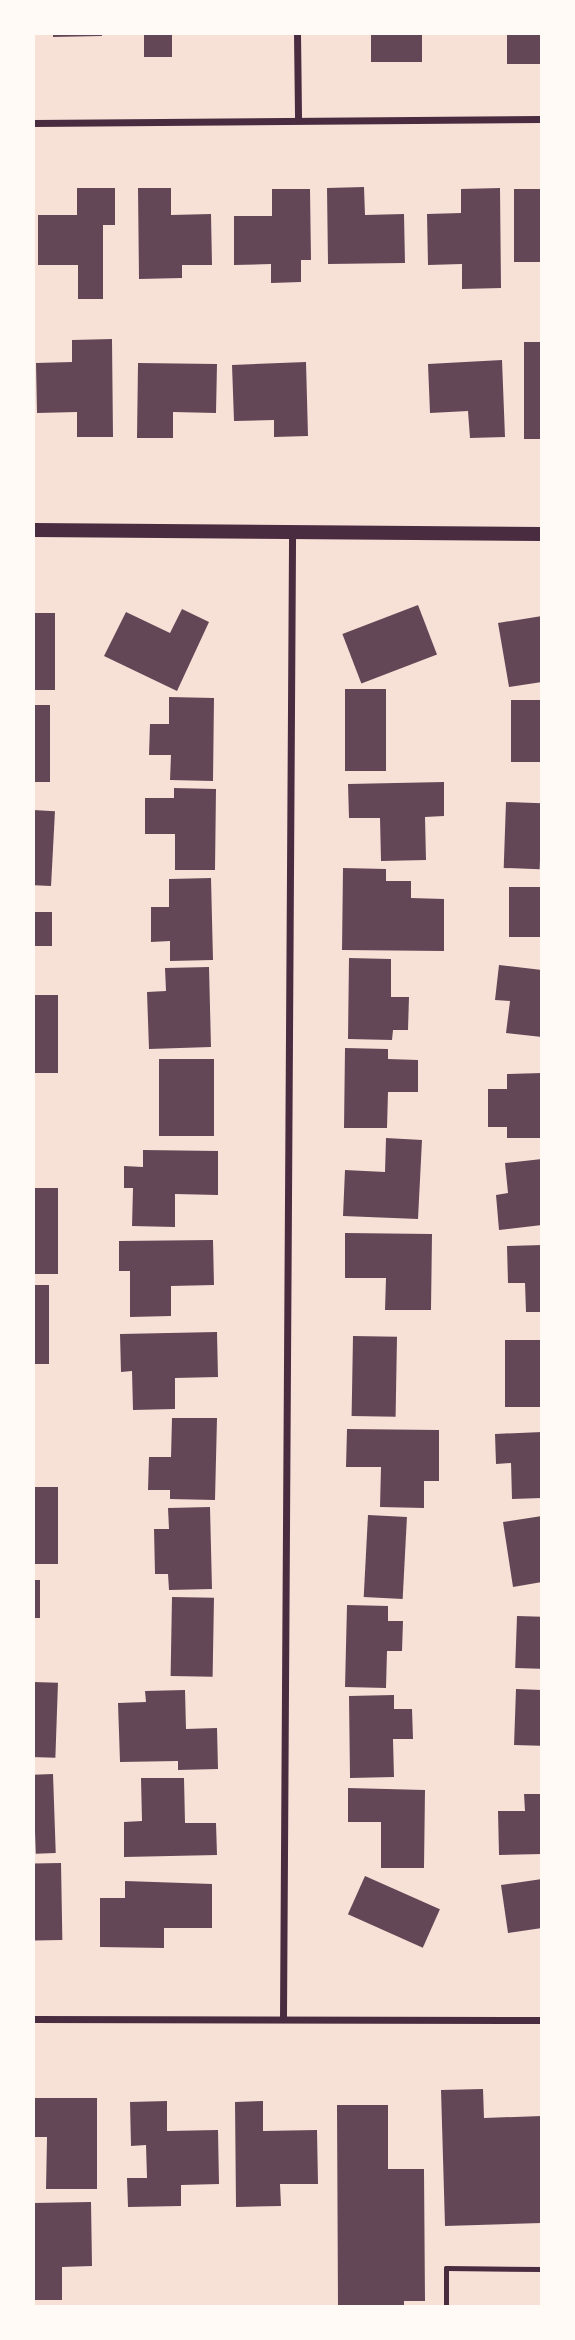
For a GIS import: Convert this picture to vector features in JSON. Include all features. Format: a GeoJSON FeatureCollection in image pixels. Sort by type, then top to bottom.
{"type":"FeatureCollection","features":[{"type":"Feature","properties":{"kind":"main road"},"geometry":{"type":"LineString","coordinates":[[33,530],[542,534]]}},
{"type":"Feature","properties":{"kind":"street"},"geometry":{"type":"LineString","coordinates":[[297,33],[298,120]]}},
{"type":"Feature","properties":{"kind":"street"},"geometry":{"type":"LineString","coordinates":[[33,123],[542,119]]}},
{"type":"Feature","properties":{"kind":"street"},"geometry":{"type":"LineString","coordinates":[[283,2018],[292,531]]}},
{"type":"Feature","properties":{"kind":"street"},"geometry":{"type":"LineString","coordinates":[[33,2019],[542,2020]]}},
{"type":"Feature","properties":{"kind":"lane"},"geometry":{"type":"LineString","coordinates":[[446,2307],[446,2268],[542,2269]]}},
{"type":"Feature","properties":{"kind":"building"},"geometry":{"type":"Polygon","coordinates":[[[53,33],[102,33],[102,36],[53,37],[53,33]]]}},
{"type":"Feature","properties":{"kind":"building"},"geometry":{"type":"Polygon","coordinates":[[[144,33],[172,33],[172,57],[144,57],[144,33]]]}},
{"type":"Feature","properties":{"kind":"building"},"geometry":{"type":"Polygon","coordinates":[[[371,33],[422,33],[422,62],[371,62],[371,33]]]}},
{"type":"Feature","properties":{"kind":"building"},"geometry":{"type":"Polygon","coordinates":[[[507,33],[542,33],[542,64],[507,64],[507,33]]]}},
{"type":"Feature","properties":{"kind":"building"},"geometry":{"type":"Polygon","coordinates":[[[364,187],[365,215],[404,214],[405,263],[328,264],[327,188],[364,187]]]}},
{"type":"Feature","properties":{"kind":"building"},"geometry":{"type":"Polygon","coordinates":[[[77,188],[115,188],[115,225],[103,225],[103,299],[78,299],[78,265],[38,265],[38,215],[77,215],[77,188]]]}},
{"type":"Feature","properties":{"kind":"building"},"geometry":{"type":"Polygon","coordinates":[[[138,188],[171,188],[171,215],[211,214],[212,265],[182,265],[182,278],[139,279],[138,188]]]}},
{"type":"Feature","properties":{"kind":"building"},"geometry":{"type":"Polygon","coordinates":[[[500,188],[501,288],[462,289],[462,264],[428,265],[427,214],[461,213],[461,189],[500,188]]]}},
{"type":"Feature","properties":{"kind":"building"},"geometry":{"type":"Polygon","coordinates":[[[272,189],[310,189],[311,260],[301,260],[301,282],[271,283],[271,264],[234,265],[234,216],[272,216],[272,189]]]}},
{"type":"Feature","properties":{"kind":"building"},"geometry":{"type":"Polygon","coordinates":[[[514,189],[542,189],[542,262],[514,262],[514,189]]]}},
{"type":"Feature","properties":{"kind":"building"},"geometry":{"type":"Polygon","coordinates":[[[112,339],[113,437],[77,437],[77,412],[37,413],[36,363],[72,362],[72,340],[112,339]]]}},
{"type":"Feature","properties":{"kind":"building"},"geometry":{"type":"Polygon","coordinates":[[[524,342],[542,342],[542,439],[524,439],[524,342]]]}},
{"type":"Feature","properties":{"kind":"building"},"geometry":{"type":"Polygon","coordinates":[[[502,360],[505,437],[470,438],[468,411],[430,413],[428,364],[502,360]]]}},
{"type":"Feature","properties":{"kind":"building"},"geometry":{"type":"Polygon","coordinates":[[[306,362],[308,436],[274,437],[274,420],[234,421],[232,365],[306,362]]]}},
{"type":"Feature","properties":{"kind":"building"},"geometry":{"type":"Polygon","coordinates":[[[138,363],[217,364],[216,413],[173,412],[173,438],[137,438],[138,363]]]}},
{"type":"Feature","properties":{"kind":"building"},"geometry":{"type":"Polygon","coordinates":[[[418,605],[437,654],[361,684],[342,634],[418,605]]]}},
{"type":"Feature","properties":{"kind":"building"},"geometry":{"type":"Polygon","coordinates":[[[182,609],[209,622],[177,691],[104,656],[126,612],[170,633],[182,609]]]}},
{"type":"Feature","properties":{"kind":"building"},"geometry":{"type":"Polygon","coordinates":[[[33,613],[55,613],[55,690],[33,690],[33,613]]]}},
{"type":"Feature","properties":{"kind":"building"},"geometry":{"type":"Polygon","coordinates":[[[542,616],[542,682],[509,687],[498,623],[542,616]]]}},
{"type":"Feature","properties":{"kind":"building"},"geometry":{"type":"Polygon","coordinates":[[[345,689],[386,689],[386,771],[345,771],[345,689]]]}},
{"type":"Feature","properties":{"kind":"building"},"geometry":{"type":"Polygon","coordinates":[[[169,697],[214,698],[213,781],[170,780],[171,755],[149,755],[150,724],[169,724],[169,697]]]}},
{"type":"Feature","properties":{"kind":"building"},"geometry":{"type":"Polygon","coordinates":[[[511,700],[542,700],[542,762],[511,762],[511,700]]]}},
{"type":"Feature","properties":{"kind":"building"},"geometry":{"type":"Polygon","coordinates":[[[33,705],[50,705],[50,782],[33,782],[33,705]]]}},
{"type":"Feature","properties":{"kind":"building"},"geometry":{"type":"Polygon","coordinates":[[[444,782],[444,816],[425,817],[426,860],[381,861],[380,818],[349,818],[348,784],[444,782]]]}},
{"type":"Feature","properties":{"kind":"building"},"geometry":{"type":"Polygon","coordinates":[[[174,788],[216,789],[215,870],[175,870],[175,834],[145,834],[145,798],[174,798],[174,788]]]}},
{"type":"Feature","properties":{"kind":"building"},"geometry":{"type":"Polygon","coordinates":[[[506,802],[542,803],[540,869],[504,868],[506,802]]]}},
{"type":"Feature","properties":{"kind":"building"},"geometry":{"type":"Polygon","coordinates":[[[33,810],[55,811],[51,886],[33,885],[33,810]]]}},
{"type":"Feature","properties":{"kind":"building"},"geometry":{"type":"Polygon","coordinates":[[[343,868],[386,869],[386,881],[411,881],[411,898],[444,899],[444,951],[342,950],[343,868]]]}},
{"type":"Feature","properties":{"kind":"building"},"geometry":{"type":"Polygon","coordinates":[[[211,878],[213,960],[170,961],[170,941],[151,942],[151,907],[169,907],[169,879],[211,878]]]}},
{"type":"Feature","properties":{"kind":"building"},"geometry":{"type":"Polygon","coordinates":[[[509,887],[542,887],[542,937],[509,937],[509,887]]]}},
{"type":"Feature","properties":{"kind":"building"},"geometry":{"type":"Polygon","coordinates":[[[33,912],[52,912],[52,946],[33,946],[33,912]]]}},
{"type":"Feature","properties":{"kind":"building"},"geometry":{"type":"Polygon","coordinates":[[[349,958],[391,959],[391,997],[409,997],[408,1030],[393,1030],[392,1040],[348,1039],[349,958]]]}},
{"type":"Feature","properties":{"kind":"building"},"geometry":{"type":"Polygon","coordinates":[[[499,965],[542,970],[542,1037],[506,1033],[510,1001],[495,1000],[499,965]]]}},
{"type":"Feature","properties":{"kind":"building"},"geometry":{"type":"Polygon","coordinates":[[[209,967],[211,1047],[149,1049],[147,992],[166,991],[165,968],[209,967]]]}},
{"type":"Feature","properties":{"kind":"building"},"geometry":{"type":"Polygon","coordinates":[[[33,995],[58,995],[58,1073],[33,1073],[33,995]]]}},
{"type":"Feature","properties":{"kind":"building"},"geometry":{"type":"Polygon","coordinates":[[[345,1048],[388,1049],[388,1059],[418,1060],[418,1092],[388,1092],[387,1128],[344,1128],[345,1048]]]}},
{"type":"Feature","properties":{"kind":"building"},"geometry":{"type":"Polygon","coordinates":[[[159,1059],[214,1059],[214,1136],[159,1136],[159,1059]]]}},
{"type":"Feature","properties":{"kind":"building"},"geometry":{"type":"Polygon","coordinates":[[[542,1073],[542,1138],[507,1138],[507,1127],[488,1127],[488,1089],[507,1089],[507,1074],[542,1073]]]}},
{"type":"Feature","properties":{"kind":"building"},"geometry":{"type":"Polygon","coordinates":[[[386,1138],[422,1140],[418,1219],[343,1216],[345,1170],[385,1172],[386,1138]]]}},
{"type":"Feature","properties":{"kind":"building"},"geometry":{"type":"Polygon","coordinates":[[[143,1150],[218,1151],[218,1195],[175,1194],[175,1227],[132,1226],[133,1188],[124,1188],[124,1166],[143,1167],[143,1150]]]}},
{"type":"Feature","properties":{"kind":"building"},"geometry":{"type":"Polygon","coordinates":[[[542,1159],[542,1225],[499,1230],[496,1195],[508,1193],[505,1163],[542,1159]]]}},
{"type":"Feature","properties":{"kind":"building"},"geometry":{"type":"Polygon","coordinates":[[[33,1188],[58,1188],[58,1274],[33,1274],[33,1188]]]}},
{"type":"Feature","properties":{"kind":"building"},"geometry":{"type":"Polygon","coordinates":[[[345,1233],[432,1234],[431,1310],[385,1310],[386,1278],[345,1278],[345,1233]]]}},
{"type":"Feature","properties":{"kind":"building"},"geometry":{"type":"Polygon","coordinates":[[[213,1240],[214,1285],[171,1286],[171,1316],[130,1317],[130,1271],[119,1271],[119,1241],[213,1240]]]}},
{"type":"Feature","properties":{"kind":"building"},"geometry":{"type":"Polygon","coordinates":[[[542,1245],[542,1312],[526,1312],[525,1283],[508,1283],[507,1246],[542,1245]]]}},
{"type":"Feature","properties":{"kind":"building"},"geometry":{"type":"Polygon","coordinates":[[[33,1285],[49,1285],[49,1364],[33,1364],[33,1285]]]}},
{"type":"Feature","properties":{"kind":"building"},"geometry":{"type":"Polygon","coordinates":[[[217,1332],[218,1377],[175,1378],[175,1409],[133,1410],[132,1371],[121,1372],[120,1334],[217,1332]]]}},
{"type":"Feature","properties":{"kind":"building"},"geometry":{"type":"Polygon","coordinates":[[[353,1336],[397,1337],[396,1417],[352,1416],[353,1336]]]}},
{"type":"Feature","properties":{"kind":"building"},"geometry":{"type":"Polygon","coordinates":[[[505,1340],[542,1340],[542,1407],[505,1407],[505,1340]]]}},
{"type":"Feature","properties":{"kind":"building"},"geometry":{"type":"Polygon","coordinates":[[[172,1418],[217,1418],[215,1500],[170,1499],[170,1490],[148,1490],[149,1457],[171,1457],[172,1418]]]}},
{"type":"Feature","properties":{"kind":"building"},"geometry":{"type":"Polygon","coordinates":[[[347,1429],[439,1430],[439,1481],[424,1481],[424,1508],[380,1507],[381,1467],[346,1467],[347,1429]]]}},
{"type":"Feature","properties":{"kind":"building"},"geometry":{"type":"Polygon","coordinates":[[[542,1432],[542,1498],[512,1499],[511,1463],[496,1464],[495,1434],[542,1432]]]}},
{"type":"Feature","properties":{"kind":"building"},"geometry":{"type":"Polygon","coordinates":[[[33,1487],[58,1487],[58,1564],[33,1564],[33,1487]]]}},
{"type":"Feature","properties":{"kind":"building"},"geometry":{"type":"Polygon","coordinates":[[[210,1507],[212,1589],[169,1590],[168,1574],[155,1574],[154,1529],[169,1529],[168,1508],[210,1507]]]}},
{"type":"Feature","properties":{"kind":"building"},"geometry":{"type":"Polygon","coordinates":[[[368,1515],[407,1517],[403,1599],[364,1597],[368,1515]]]}},
{"type":"Feature","properties":{"kind":"building"},"geometry":{"type":"Polygon","coordinates":[[[542,1516],[542,1582],[513,1587],[503,1522],[542,1516]]]}},
{"type":"Feature","properties":{"kind":"building"},"geometry":{"type":"Polygon","coordinates":[[[33,1580],[40,1580],[40,1618],[33,1618],[33,1580]]]}},
{"type":"Feature","properties":{"kind":"building"},"geometry":{"type":"Polygon","coordinates":[[[172,1597],[214,1598],[213,1677],[171,1676],[172,1597]]]}},
{"type":"Feature","properties":{"kind":"building"},"geometry":{"type":"Polygon","coordinates":[[[347,1605],[388,1606],[388,1621],[403,1621],[402,1651],[387,1651],[386,1688],[345,1687],[347,1605]]]}},
{"type":"Feature","properties":{"kind":"building"},"geometry":{"type":"Polygon","coordinates":[[[517,1616],[542,1617],[540,1669],[515,1668],[517,1616]]]}},
{"type":"Feature","properties":{"kind":"building"},"geometry":{"type":"Polygon","coordinates":[[[33,1682],[58,1683],[55,1758],[33,1757],[33,1682]]]}},
{"type":"Feature","properties":{"kind":"building"},"geometry":{"type":"Polygon","coordinates":[[[516,1689],[542,1690],[540,1746],[514,1745],[516,1689]]]}},
{"type":"Feature","properties":{"kind":"building"},"geometry":{"type":"Polygon","coordinates":[[[185,1690],[186,1729],[217,1728],[218,1769],[178,1770],[178,1761],[120,1762],[118,1703],[146,1702],[145,1691],[185,1690]]]}},
{"type":"Feature","properties":{"kind":"building"},"geometry":{"type":"Polygon","coordinates":[[[394,1695],[394,1709],[412,1709],[413,1739],[393,1739],[394,1777],[350,1778],[349,1696],[394,1695]]]}},
{"type":"Feature","properties":{"kind":"building"},"geometry":{"type":"Polygon","coordinates":[[[53,1774],[56,1853],[36,1854],[33,1775],[53,1774]]]}},
{"type":"Feature","properties":{"kind":"building"},"geometry":{"type":"Polygon","coordinates":[[[141,1778],[184,1778],[185,1823],[216,1823],[217,1855],[124,1857],[124,1822],[142,1821],[141,1778]]]}},
{"type":"Feature","properties":{"kind":"building"},"geometry":{"type":"Polygon","coordinates":[[[348,1788],[425,1790],[424,1868],[381,1868],[381,1822],[348,1822],[348,1788]]]}},
{"type":"Feature","properties":{"kind":"building"},"geometry":{"type":"Polygon","coordinates":[[[524,1794],[542,1794],[542,1854],[499,1855],[498,1811],[525,1811],[524,1794]]]}},
{"type":"Feature","properties":{"kind":"building"},"geometry":{"type":"Polygon","coordinates":[[[33,1863],[61,1863],[62,1940],[34,1940],[33,1863]]]}},
{"type":"Feature","properties":{"kind":"building"},"geometry":{"type":"Polygon","coordinates":[[[365,1876],[440,1909],[423,1948],[348,1914],[365,1876]]]}},
{"type":"Feature","properties":{"kind":"building"},"geometry":{"type":"Polygon","coordinates":[[[542,1879],[542,1928],[508,1933],[501,1885],[542,1879]]]}},
{"type":"Feature","properties":{"kind":"building"},"geometry":{"type":"Polygon","coordinates":[[[125,1881],[212,1884],[212,1928],[164,1928],[164,1948],[100,1947],[100,1898],[125,1898],[125,1881]]]}},
{"type":"Feature","properties":{"kind":"building"},"geometry":{"type":"Polygon","coordinates":[[[483,2089],[484,2118],[542,2116],[542,2223],[445,2226],[441,2090],[483,2089]]]}},
{"type":"Feature","properties":{"kind":"building"},"geometry":{"type":"Polygon","coordinates":[[[33,2098],[97,2098],[97,2189],[46,2189],[47,2137],[33,2137],[33,2098]]]}},
{"type":"Feature","properties":{"kind":"building"},"geometry":{"type":"Polygon","coordinates":[[[167,2101],[167,2131],[218,2130],[219,2184],[181,2185],[181,2206],[128,2207],[127,2178],[147,2178],[146,2145],[131,2146],[130,2102],[167,2101]]]}},
{"type":"Feature","properties":{"kind":"building"},"geometry":{"type":"Polygon","coordinates":[[[263,2101],[263,2131],[317,2130],[318,2184],[280,2184],[281,2206],[236,2207],[235,2102],[263,2101]]]}},
{"type":"Feature","properties":{"kind":"building"},"geometry":{"type":"Polygon","coordinates":[[[337,2105],[388,2105],[388,2169],[424,2169],[425,2301],[404,2301],[404,2307],[338,2307],[337,2105]]]}},
{"type":"Feature","properties":{"kind":"building"},"geometry":{"type":"Polygon","coordinates":[[[91,2202],[92,2266],[62,2267],[62,2300],[33,2300],[33,2203],[91,2202]]]}}]}
